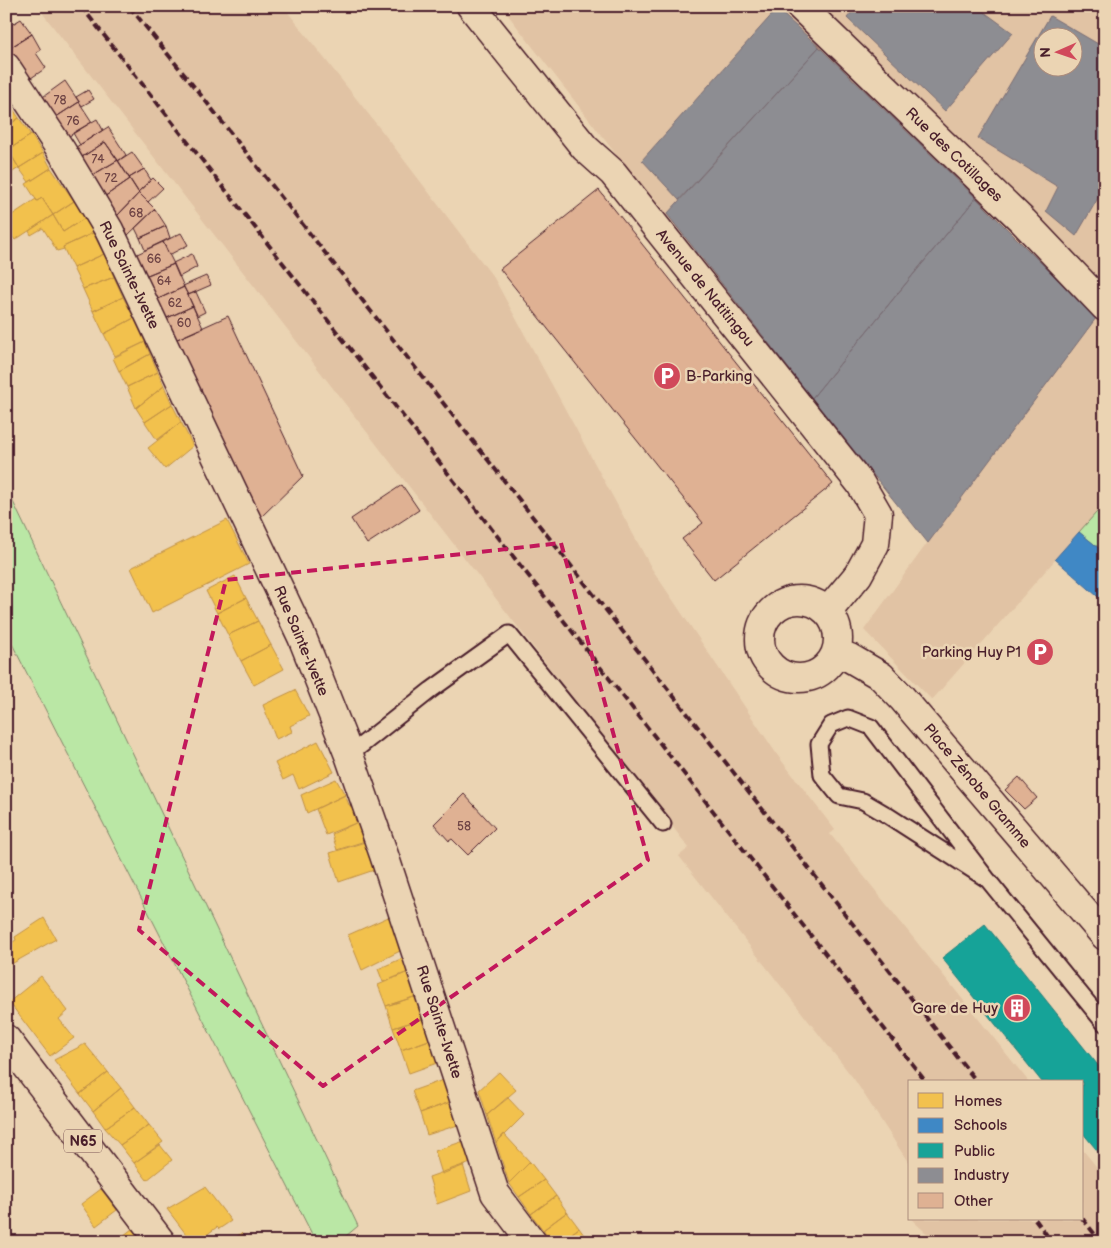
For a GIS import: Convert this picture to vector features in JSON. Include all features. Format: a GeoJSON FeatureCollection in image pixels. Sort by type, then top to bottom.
{"type":"FeatureCollection","features":[{"type":"Feature","properties":{"kind":"street","name":"Avenue de Natitingou"},"geometry":{"type":"LineString","coordinates":[[471,6],[585,148],[613,173],[860,483],[878,514],[875,544],[858,575],[828,611]]}},
{"type":"Feature","properties":{"kind":"street","name":"Rue des Cotillages"},"geometry":{"type":"LineString","coordinates":[[800,6],[1023,221],[1105,307]]}},
{"type":"Feature","properties":{"kind":"street","name":"Rue Sainte-Ivette"},"geometry":{"type":"LineString","coordinates":[[6,67],[61,150],[109,230],[302,637],[384,855],[495,1193],[532,1242]]}},
{"type":"Feature","properties":{"kind":"street"},"geometry":{"type":"LineString","coordinates":[[793,600],[809,601],[828,611],[834,621],[839,637],[836,653],[828,667],[814,676],[798,679],[782,675],[769,665],[761,650],[760,634],[766,618],[777,606],[793,600]]}},
{"type":"Feature","properties":{"kind":"street","name":"Place Zénobe Gramme"},"geometry":{"type":"LineString","coordinates":[[836,653],[850,658],[881,676],[1105,936]]}},
{"type":"Feature","properties":{"kind":"street","name":"N65"},"geometry":{"type":"LineString","coordinates":[[6,1040],[161,1242]]}},
{"type":"Feature","properties":{"kind":"lane"},"geometry":{"type":"LineString","coordinates":[[348,756],[431,690],[509,634],[663,824]]}},
{"type":"Feature","properties":{"kind":"lane"},"geometry":{"type":"LineString","coordinates":[[988,880],[879,810],[863,801],[839,796],[822,775],[819,744],[831,725],[848,718],[871,727],[988,880],[1105,1024]]}},
{"type":"Feature","properties":{"kind":"highlighted area"},"geometry":{"type":"Polygon","coordinates":[[[561,543],[648,860],[323,1086],[139,930],[226,580],[561,543]]]}},
{"type":"Feature","properties":{"kind":"shaded area"},"geometry":{"type":"Polygon","coordinates":[[[37,6],[283,6],[385,135],[494,278],[652,569],[778,756],[835,830],[830,834],[1027,1080],[908,1080],[908,1162],[854,1079],[679,856],[689,848],[37,6]]]}},
{"type":"Feature","properties":{"kind":"shaded area"},"geometry":{"type":"Polygon","coordinates":[[[501,6],[1105,6],[1105,503],[932,700],[864,630],[928,542],[663,215],[501,6]]]}},
{"type":"Feature","properties":{"kind":"shaded area"},"geometry":{"type":"Polygon","coordinates":[[[1084,1151],[1105,1177],[1105,1242],[936,1242],[912,1220],[1084,1220],[1084,1151]]]}},
{"type":"Feature","properties":{"kind":"green space"},"geometry":{"type":"Polygon","coordinates":[[[6,487],[358,1226],[339,1242],[316,1242],[6,632],[6,487]]]}},
{"type":"Feature","properties":{"kind":"green space"},"geometry":{"type":"Polygon","coordinates":[[[1105,503],[1105,553],[1079,532],[1105,503]]]}},
{"type":"Feature","properties":{"kind":"building: Homes"},"geometry":{"type":"Polygon","coordinates":[[[6,98],[11,106],[6,109],[6,98]]]}},
{"type":"Feature","properties":{"kind":"building: Homes"},"geometry":{"type":"Polygon","coordinates":[[[11,106],[19,118],[6,127],[6,109],[11,106]]]}},
{"type":"Feature","properties":{"kind":"building: Homes"},"geometry":{"type":"Polygon","coordinates":[[[19,118],[31,135],[8,150],[6,147],[6,127],[19,118]]]}},
{"type":"Feature","properties":{"kind":"building: Homes"},"geometry":{"type":"Polygon","coordinates":[[[31,135],[43,153],[19,168],[8,150],[31,135]]]}},
{"type":"Feature","properties":{"kind":"building: Homes"},"geometry":{"type":"Polygon","coordinates":[[[8,150],[19,168],[6,176],[6,152],[8,150]]]}},
{"type":"Feature","properties":{"kind":"building: Homes"},"geometry":{"type":"Polygon","coordinates":[[[43,153],[51,168],[29,182],[19,168],[43,153]]]}},
{"type":"Feature","properties":{"kind":"building: Homes"},"geometry":{"type":"Polygon","coordinates":[[[51,168],[74,201],[53,215],[42,198],[37,201],[26,184],[51,168]]]}},
{"type":"Feature","properties":{"kind":"building: Homes"},"geometry":{"type":"Polygon","coordinates":[[[42,198],[53,215],[15,240],[6,228],[6,219],[36,199],[37,201],[42,198]]]}},
{"type":"Feature","properties":{"kind":"building: Homes"},"geometry":{"type":"Polygon","coordinates":[[[74,201],[85,218],[63,232],[53,215],[74,201]]]}},
{"type":"Feature","properties":{"kind":"building: Homes"},"geometry":{"type":"Polygon","coordinates":[[[53,215],[63,232],[85,218],[93,233],[57,251],[43,228],[31,235],[29,231],[53,215]]]}},
{"type":"Feature","properties":{"kind":"building: Homes"},"geometry":{"type":"Polygon","coordinates":[[[93,233],[104,254],[73,268],[63,247],[93,233]]]}},
{"type":"Feature","properties":{"kind":"building: Homes"},"geometry":{"type":"Polygon","coordinates":[[[104,254],[114,277],[83,289],[73,268],[104,254]]]}},
{"type":"Feature","properties":{"kind":"building: Homes"},"geometry":{"type":"Polygon","coordinates":[[[114,277],[123,297],[93,311],[83,289],[114,277]]]}},
{"type":"Feature","properties":{"kind":"building: Homes"},"geometry":{"type":"Polygon","coordinates":[[[123,297],[134,318],[104,334],[93,311],[123,297]]]}},
{"type":"Feature","properties":{"kind":"building: Homes"},"geometry":{"type":"Polygon","coordinates":[[[134,318],[145,342],[115,356],[104,334],[134,318]]]}},
{"type":"Feature","properties":{"kind":"building: Homes"},"geometry":{"type":"Polygon","coordinates":[[[145,342],[150,354],[119,371],[113,358],[145,342]]]}},
{"type":"Feature","properties":{"kind":"building: Homes"},"geometry":{"type":"Polygon","coordinates":[[[150,354],[158,372],[127,387],[119,371],[150,354]]]}},
{"type":"Feature","properties":{"kind":"building: Homes"},"geometry":{"type":"Polygon","coordinates":[[[158,372],[164,386],[136,408],[127,387],[158,372]]]}},
{"type":"Feature","properties":{"kind":"building: Homes"},"geometry":{"type":"Polygon","coordinates":[[[164,386],[172,404],[145,422],[136,408],[164,386]]]}},
{"type":"Feature","properties":{"kind":"building: Homes"},"geometry":{"type":"Polygon","coordinates":[[[172,404],[181,422],[157,440],[145,422],[172,404]]]}},
{"type":"Feature","properties":{"kind":"building: Homes"},"geometry":{"type":"Polygon","coordinates":[[[181,422],[193,446],[165,469],[148,448],[181,422]]]}},
{"type":"Feature","properties":{"kind":"building: Homes"},"geometry":{"type":"Polygon","coordinates":[[[227,520],[249,564],[152,613],[131,568],[227,520]]]}},
{"type":"Feature","properties":{"kind":"building: Homes"},"geometry":{"type":"Polygon","coordinates":[[[235,576],[246,598],[217,613],[206,591],[235,576]]]}},
{"type":"Feature","properties":{"kind":"building: Homes"},"geometry":{"type":"Polygon","coordinates":[[[246,598],[258,621],[228,635],[217,613],[246,598]]]}},
{"type":"Feature","properties":{"kind":"building: Homes"},"geometry":{"type":"Polygon","coordinates":[[[258,621],[271,645],[241,661],[228,635],[258,621]]]}},
{"type":"Feature","properties":{"kind":"building: Homes"},"geometry":{"type":"Polygon","coordinates":[[[271,645],[284,669],[254,685],[241,661],[271,645]]]}},
{"type":"Feature","properties":{"kind":"building: Homes"},"geometry":{"type":"Polygon","coordinates":[[[295,690],[309,716],[290,726],[292,732],[276,739],[263,705],[295,690]]]}},
{"type":"Feature","properties":{"kind":"building: Homes"},"geometry":{"type":"Polygon","coordinates":[[[318,741],[334,772],[299,789],[293,775],[283,780],[275,763],[318,741]]]}},
{"type":"Feature","properties":{"kind":"building: Homes"},"geometry":{"type":"Polygon","coordinates":[[[336,779],[345,795],[307,813],[301,795],[336,779]]]}},
{"type":"Feature","properties":{"kind":"building: Homes"},"geometry":{"type":"Polygon","coordinates":[[[345,795],[349,805],[353,805],[358,822],[326,835],[316,809],[345,795]]]}},
{"type":"Feature","properties":{"kind":"building: Homes"},"geometry":{"type":"Polygon","coordinates":[[[358,822],[365,841],[337,850],[332,834],[358,822]]]}},
{"type":"Feature","properties":{"kind":"building: Homes"},"geometry":{"type":"Polygon","coordinates":[[[368,841],[377,869],[339,882],[330,853],[368,841]]]}},
{"type":"Feature","properties":{"kind":"building: Homes"},"geometry":{"type":"Polygon","coordinates":[[[393,915],[404,949],[362,970],[348,935],[393,915]]]}},
{"type":"Feature","properties":{"kind":"building: Homes"},"geometry":{"type":"Polygon","coordinates":[[[44,918],[56,939],[6,967],[6,942],[8,945],[16,940],[15,937],[44,918]]]}},
{"type":"Feature","properties":{"kind":"building: Homes"},"geometry":{"type":"Polygon","coordinates":[[[403,958],[408,972],[383,982],[378,969],[403,958]]]}},
{"type":"Feature","properties":{"kind":"building: Homes"},"geometry":{"type":"Polygon","coordinates":[[[408,972],[417,996],[386,1006],[378,985],[408,972]]]}},
{"type":"Feature","properties":{"kind":"building: Homes"},"geometry":{"type":"Polygon","coordinates":[[[41,976],[68,1011],[59,1019],[74,1038],[50,1056],[9,1002],[41,976]]]}},
{"type":"Feature","properties":{"kind":"building: Homes"},"geometry":{"type":"Polygon","coordinates":[[[417,996],[425,1018],[393,1028],[386,1006],[417,996]]]}},
{"type":"Feature","properties":{"kind":"building: Homes"},"geometry":{"type":"Polygon","coordinates":[[[425,1018],[432,1039],[401,1050],[393,1028],[425,1018]]]}},
{"type":"Feature","properties":{"kind":"building: Homes"},"geometry":{"type":"Polygon","coordinates":[[[432,1039],[440,1062],[409,1073],[401,1050],[432,1039]]]}},
{"type":"Feature","properties":{"kind":"building: Homes"},"geometry":{"type":"Polygon","coordinates":[[[85,1044],[108,1072],[80,1094],[54,1060],[85,1044]]]}},
{"type":"Feature","properties":{"kind":"building: Homes"},"geometry":{"type":"Polygon","coordinates":[[[108,1072],[121,1088],[93,1111],[80,1094],[108,1072]]]}},
{"type":"Feature","properties":{"kind":"building: Homes"},"geometry":{"type":"Polygon","coordinates":[[[499,1072],[516,1090],[487,1115],[479,1090],[499,1072]]]}},
{"type":"Feature","properties":{"kind":"building: Homes"},"geometry":{"type":"Polygon","coordinates":[[[446,1079],[453,1101],[420,1113],[412,1091],[446,1079]]]}},
{"type":"Feature","properties":{"kind":"building: Homes"},"geometry":{"type":"Polygon","coordinates":[[[121,1088],[135,1107],[105,1128],[93,1111],[121,1088]]]}},
{"type":"Feature","properties":{"kind":"building: Homes"},"geometry":{"type":"Polygon","coordinates":[[[508,1098],[524,1115],[496,1143],[487,1115],[508,1098]]]}},
{"type":"Feature","properties":{"kind":"building: Homes"},"geometry":{"type":"Polygon","coordinates":[[[453,1101],[461,1124],[427,1135],[420,1113],[453,1101]]]}},
{"type":"Feature","properties":{"kind":"building: Homes"},"geometry":{"type":"Polygon","coordinates":[[[135,1107],[149,1125],[120,1145],[105,1128],[135,1107]]]}},
{"type":"Feature","properties":{"kind":"building: Homes"},"geometry":{"type":"Polygon","coordinates":[[[149,1125],[163,1142],[134,1163],[120,1145],[149,1125]]]}},
{"type":"Feature","properties":{"kind":"building: Homes"},"geometry":{"type":"Polygon","coordinates":[[[504,1134],[530,1162],[509,1183],[496,1143],[504,1134]]]}},
{"type":"Feature","properties":{"kind":"building: Homes"},"geometry":{"type":"Polygon","coordinates":[[[467,1140],[473,1162],[442,1174],[435,1151],[467,1140]]]}},
{"type":"Feature","properties":{"kind":"building: Homes"},"geometry":{"type":"Polygon","coordinates":[[[160,1145],[172,1160],[147,1180],[134,1163],[160,1145]]]}},
{"type":"Feature","properties":{"kind":"building: Homes"},"geometry":{"type":"Polygon","coordinates":[[[530,1162],[544,1180],[519,1197],[509,1183],[530,1162]]]}},
{"type":"Feature","properties":{"kind":"building: Homes"},"geometry":{"type":"Polygon","coordinates":[[[463,1165],[471,1191],[437,1204],[429,1177],[463,1165]]]}},
{"type":"Feature","properties":{"kind":"building: Homes"},"geometry":{"type":"Polygon","coordinates":[[[544,1180],[556,1196],[531,1214],[519,1197],[544,1180]]]}},
{"type":"Feature","properties":{"kind":"building: Homes"},"geometry":{"type":"Polygon","coordinates":[[[205,1187],[231,1221],[219,1229],[217,1227],[197,1242],[192,1242],[167,1209],[205,1187]]]}},
{"type":"Feature","properties":{"kind":"building: Homes"},"geometry":{"type":"Polygon","coordinates":[[[101,1189],[117,1210],[96,1226],[81,1204],[101,1189]]]}},
{"type":"Feature","properties":{"kind":"building: Homes"},"geometry":{"type":"Polygon","coordinates":[[[556,1196],[567,1212],[543,1230],[531,1214],[556,1196]]]}},
{"type":"Feature","properties":{"kind":"building: Homes"},"geometry":{"type":"Polygon","coordinates":[[[567,1212],[579,1228],[560,1242],[551,1242],[543,1230],[567,1212]]]}},
{"type":"Feature","properties":{"kind":"building: Homes"},"geometry":{"type":"Polygon","coordinates":[[[579,1228],[589,1242],[560,1242],[579,1228]]]}},
{"type":"Feature","properties":{"kind":"building: Homes"},"geometry":{"type":"Polygon","coordinates":[[[132,1229],[142,1242],[115,1242],[132,1229]]]}},
{"type":"Feature","properties":{"kind":"building: Homes"},"geometry":{"type":"Polygon","coordinates":[[[241,1233],[249,1242],[231,1242],[241,1233]]]}},
{"type":"Feature","properties":{"kind":"building: Schools"},"geometry":{"type":"Polygon","coordinates":[[[1079,532],[1105,553],[1105,603],[1055,559],[1079,532]]]}},
{"type":"Feature","properties":{"kind":"building: Public","name":"Gare de Huy"},"geometry":{"type":"Polygon","coordinates":[[[985,924],[1105,1074],[1105,1160],[1084,1134],[1084,1080],[1040,1080],[942,958],[985,924]]]}},
{"type":"Feature","properties":{"kind":"building: Industry"},"geometry":{"type":"Polygon","coordinates":[[[857,6],[976,6],[1013,33],[945,111],[847,18],[857,6]]]}},
{"type":"Feature","properties":{"kind":"building: Industry"},"geometry":{"type":"Polygon","coordinates":[[[777,9],[819,47],[679,200],[642,160],[777,9]]]}},
{"type":"Feature","properties":{"kind":"building: Industry"},"geometry":{"type":"Polygon","coordinates":[[[1050,16],[1071,28],[1043,28],[1050,16]]]}},
{"type":"Feature","properties":{"kind":"building: Industry"},"geometry":{"type":"Polygon","coordinates":[[[1084,36],[1105,48],[1105,186],[1076,236],[1046,211],[1058,187],[978,138],[1034,43],[1034,78],[1084,78],[1084,36]]]}},
{"type":"Feature","properties":{"kind":"building: Industry"},"geometry":{"type":"Polygon","coordinates":[[[819,47],[976,198],[812,398],[667,214],[819,47]]]}},
{"type":"Feature","properties":{"kind":"building: Industry"},"geometry":{"type":"Polygon","coordinates":[[[976,198],[1096,318],[928,543],[812,398],[976,198]]]}},
{"type":"Feature","properties":{"kind":"building: Other"},"geometry":{"type":"Polygon","coordinates":[[[21,19],[32,34],[8,49],[6,47],[6,28],[21,19]]]}},
{"type":"Feature","properties":{"kind":"building: Other"},"geometry":{"type":"Polygon","coordinates":[[[32,34],[41,50],[36,53],[46,68],[28,80],[8,49],[32,34]]]}},
{"type":"Feature","properties":{"kind":"building: Other"},"geometry":{"type":"Polygon","coordinates":[[[65,81],[79,102],[53,119],[40,99],[65,81]]]}},
{"type":"Feature","properties":{"kind":"building: Other"},"geometry":{"type":"Polygon","coordinates":[[[88,90],[94,99],[82,106],[76,97],[88,90]]]}},
{"type":"Feature","properties":{"kind":"building: Other"},"geometry":{"type":"Polygon","coordinates":[[[79,102],[92,122],[66,138],[53,119],[79,102]]]}},
{"type":"Feature","properties":{"kind":"building: Other"},"geometry":{"type":"Polygon","coordinates":[[[97,119],[103,130],[80,145],[73,133],[97,119]]]}},
{"type":"Feature","properties":{"kind":"building: Other"},"geometry":{"type":"Polygon","coordinates":[[[108,127],[126,155],[118,161],[105,142],[79,159],[73,149],[108,127]]]}},
{"type":"Feature","properties":{"kind":"building: Other"},"geometry":{"type":"Polygon","coordinates":[[[105,142],[118,160],[91,176],[79,159],[105,142]]]}},
{"type":"Feature","properties":{"kind":"building: Other"},"geometry":{"type":"Polygon","coordinates":[[[132,152],[144,169],[129,178],[118,161],[132,152]]]}},
{"type":"Feature","properties":{"kind":"building: Other"},"geometry":{"type":"Polygon","coordinates":[[[118,160],[130,179],[104,197],[91,176],[118,160]]]}},
{"type":"Feature","properties":{"kind":"building: Other"},"geometry":{"type":"Polygon","coordinates":[[[144,169],[151,180],[138,192],[129,178],[144,169]]]}},
{"type":"Feature","properties":{"kind":"building: Other"},"geometry":{"type":"Polygon","coordinates":[[[153,178],[163,188],[148,202],[138,192],[153,178]]]}},
{"type":"Feature","properties":{"kind":"building: Other"},"geometry":{"type":"Polygon","coordinates":[[[130,179],[139,193],[117,216],[104,197],[130,179]]]}},
{"type":"Feature","properties":{"kind":"building: Other","name":"B-Parking"},"geometry":{"type":"Polygon","coordinates":[[[599,190],[833,484],[714,580],[682,539],[703,523],[500,269],[599,190]]]}},
{"type":"Feature","properties":{"kind":"building: Other"},"geometry":{"type":"Polygon","coordinates":[[[139,193],[155,209],[127,236],[117,216],[139,193]]]}},
{"type":"Feature","properties":{"kind":"building: Other"},"geometry":{"type":"Polygon","coordinates":[[[155,209],[166,226],[140,238],[135,228],[155,209]]]}},
{"type":"Feature","properties":{"kind":"building: Other"},"geometry":{"type":"Polygon","coordinates":[[[166,226],[170,238],[145,250],[140,238],[166,226]]]}},
{"type":"Feature","properties":{"kind":"building: Other"},"geometry":{"type":"Polygon","coordinates":[[[181,233],[188,245],[169,255],[163,242],[181,233]]]}},
{"type":"Feature","properties":{"kind":"building: Other"},"geometry":{"type":"Polygon","coordinates":[[[163,242],[174,264],[145,276],[135,255],[163,242]]]}},
{"type":"Feature","properties":{"kind":"building: Other"},"geometry":{"type":"Polygon","coordinates":[[[192,254],[197,267],[179,277],[173,263],[192,254]]]}},
{"type":"Feature","properties":{"kind":"building: Other"},"geometry":{"type":"Polygon","coordinates":[[[174,264],[184,287],[156,300],[145,276],[174,264]]]}},
{"type":"Feature","properties":{"kind":"building: Other"},"geometry":{"type":"Polygon","coordinates":[[[206,276],[211,285],[188,295],[183,286],[206,276]]]}},
{"type":"Feature","properties":{"kind":"building: Other"},"geometry":{"type":"Polygon","coordinates":[[[184,287],[193,306],[165,319],[156,300],[184,287]]]}},
{"type":"Feature","properties":{"kind":"building: Other"},"geometry":{"type":"Polygon","coordinates":[[[196,292],[205,312],[197,316],[188,295],[196,292]]]}},
{"type":"Feature","properties":{"kind":"building: Other"},"geometry":{"type":"Polygon","coordinates":[[[193,306],[203,328],[175,340],[165,319],[193,306]]]}},
{"type":"Feature","properties":{"kind":"building: Other"},"geometry":{"type":"Polygon","coordinates":[[[228,316],[303,476],[259,519],[175,340],[228,316]]]}},
{"type":"Feature","properties":{"kind":"building: Other"},"geometry":{"type":"Polygon","coordinates":[[[402,485],[419,510],[367,544],[351,519],[402,485]]]}},
{"type":"Feature","properties":{"kind":"building: Other"},"geometry":{"type":"Polygon","coordinates":[[[1019,777],[1037,798],[1024,809],[1005,790],[1019,777]]]}},
{"type":"Feature","properties":{"kind":"building: Other"},"geometry":{"type":"Polygon","coordinates":[[[464,794],[495,828],[468,855],[452,839],[449,841],[434,824],[464,794]]]}},
{"type":"Feature","properties":{"kind":"railway"},"geometry":{"type":"LineString","coordinates":[[81,6],[924,1080]]}},
{"type":"Feature","properties":{"kind":"railway"},"geometry":{"type":"LineString","coordinates":[[129,6],[975,1080]]}},
{"type":"Feature","properties":{"kind":"railway"},"geometry":{"type":"LineString","coordinates":[[1036,1220],[1052,1242]]}},
{"type":"Feature","properties":{"kind":"railway"},"geometry":{"type":"LineString","coordinates":[[1084,1220],[1101,1242]]}},
{"type":"Feature","properties":{"kind":"place","name":"B-Parking"},"geometry":{"type":"Point","coordinates":[667,376]}},
{"type":"Feature","properties":{"kind":"place","name":"Parking Huy P1"},"geometry":{"type":"Point","coordinates":[1040,652]}},
{"type":"Feature","properties":{"kind":"place","name":"Gare de Huy"},"geometry":{"type":"Point","coordinates":[1017,1008]}}]}
